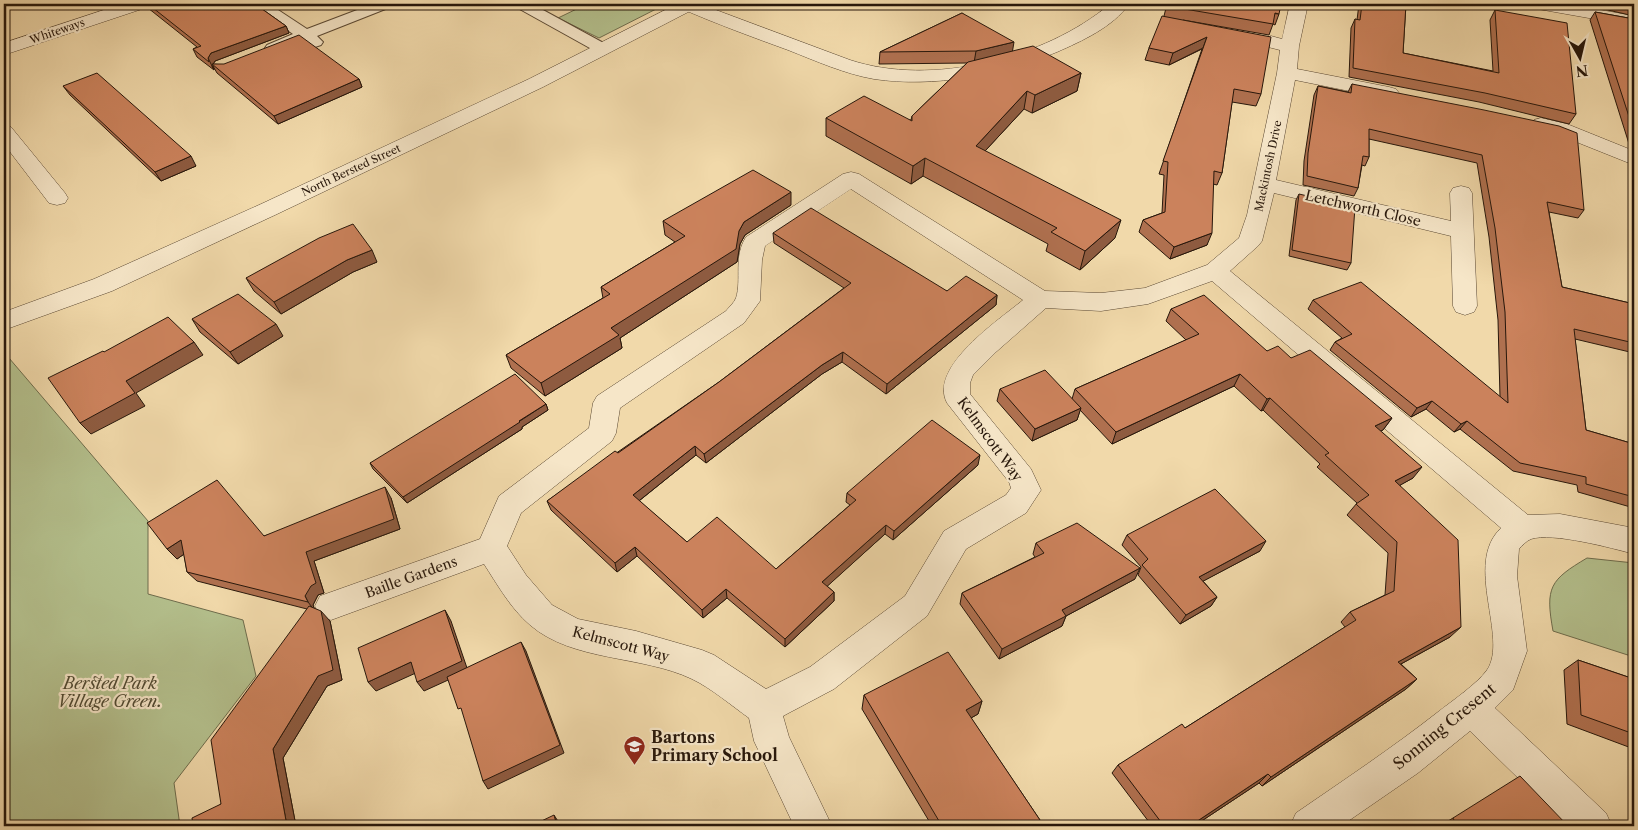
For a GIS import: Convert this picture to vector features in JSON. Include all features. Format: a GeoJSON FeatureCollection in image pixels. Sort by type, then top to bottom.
{"type":"FeatureCollection","features":[{"type":"Feature","properties":{"kind":"street","name":"North Bersted Street"},"geometry":{"type":"LineString","coordinates":[[4,321],[102,285],[536,83],[689,4]]}},
{"type":"Feature","properties":{"kind":"street"},"geometry":{"type":"LineString","coordinates":[[689,4],[837,62],[873,73],[902,76],[972,70],[1014,61],[1068,42],[1110,15],[1120,4]]}},
{"type":"Feature","properties":{"kind":"street","name":"Mackintosh Drive"},"geometry":{"type":"LineString","coordinates":[[1216,272],[1250,241],[1287,73],[1290,46],[1299,4]]}},
{"type":"Feature","properties":{"kind":"street"},"geometry":{"type":"LineString","coordinates":[[1538,4],[1634,21]]}},
{"type":"Feature","properties":{"kind":"street","name":"Whiteways"},"geometry":{"type":"LineString","coordinates":[[4,50],[128,5]]}},
{"type":"Feature","properties":{"kind":"street"},"geometry":{"type":"LineString","coordinates":[[1252,39],[1290,46]]}},
{"type":"Feature","properties":{"kind":"street"},"geometry":{"type":"LineString","coordinates":[[1287,73],[1412,97]]}},
{"type":"Feature","properties":{"kind":"street"},"geometry":{"type":"LineString","coordinates":[[1524,120],[1560,128],[1634,159]]}},
{"type":"Feature","properties":{"kind":"street"},"geometry":{"type":"LineString","coordinates":[[4,131],[57,198]]}},
{"type":"Feature","properties":{"kind":"street"},"geometry":{"type":"LineString","coordinates":[[491,548],[508,505],[602,433],[606,403],[735,317],[748,301],[750,260],[754,242],[851,179],[1040,299],[1101,302],[1148,296],[1216,272],[1522,528],[1549,526],[1602,533],[1634,541]]}},
{"type":"Feature","properties":{"kind":"street","name":"Letchworth Close"},"geometry":{"type":"LineString","coordinates":[[1264,184],[1462,231]]}},
{"type":"Feature","properties":{"kind":"street"},"geometry":{"type":"LineString","coordinates":[[1461,193],[1465,306]]}},
{"type":"Feature","properties":{"kind":"street","name":"Kelmscott Way"},"geometry":{"type":"LineString","coordinates":[[491,548],[515,586],[542,615],[572,633],[636,646],[702,666],[764,708],[822,678],[916,606],[955,540],[1016,504],[1026,490],[1021,477],[957,396],[957,383],[962,370],[987,345],[1040,299]]}},
{"type":"Feature","properties":{"kind":"street","name":"Sonning Cresent"},"geometry":{"type":"LineString","coordinates":[[1309,826],[1405,760],[1471,708],[1501,679],[1510,651],[1501,576],[1504,544],[1522,528]]}},
{"type":"Feature","properties":{"kind":"street","name":"Baille Gardens"},"geometry":{"type":"LineString","coordinates":[[331,606],[491,548]]}},
{"type":"Feature","properties":{"kind":"street"},"geometry":{"type":"LineString","coordinates":[[764,708],[772,742],[813,826]]}},
{"type":"Feature","properties":{"kind":"street"},"geometry":{"type":"LineString","coordinates":[[1471,708],[1593,826]]}},
{"type":"Feature","properties":{"kind":"lane"},"geometry":{"type":"LineString","coordinates":[[259,4],[312,40]]}},
{"type":"Feature","properties":{"kind":"lane"},"geometry":{"type":"LineString","coordinates":[[521,4],[602,49]]}},
{"type":"Feature","properties":{"kind":"lane"},"geometry":{"type":"LineString","coordinates":[[259,54],[312,40],[383,5]]}},
{"type":"Feature","properties":{"kind":"green space"},"geometry":{"type":"Polygon","coordinates":[[[587,4],[666,4],[599,38],[558,18],[587,4]]]}},
{"type":"Feature","properties":{"kind":"green space","name":"Bersted Park Village Green."},"geometry":{"type":"Polygon","coordinates":[[[9,358],[148,521],[148,594],[243,620],[256,676],[174,783],[180,826],[4,826],[4,361],[9,358]]]}},
{"type":"Feature","properties":{"kind":"green space"},"geometry":{"type":"Polygon","coordinates":[[[1587,558],[1634,563],[1634,657],[1553,631],[1550,594],[1553,586],[1565,572],[1587,558]]]}},
{"type":"Feature","properties":{"kind":"building"},"geometry":{"type":"Polygon","coordinates":[[[148,4],[255,4],[286,26],[211,53],[208,58],[209,62],[193,49],[201,46],[148,4]]]}},
{"type":"Feature","properties":{"kind":"building"},"geometry":{"type":"Polygon","coordinates":[[[1167,4],[1281,4],[1279,14],[1275,13],[1273,24],[1167,6],[1167,4]]]}},
{"type":"Feature","properties":{"kind":"building"},"geometry":{"type":"Polygon","coordinates":[[[1362,4],[1406,4],[1403,53],[1499,73],[1495,10],[1567,23],[1576,114],[1485,93],[1353,68],[1355,19],[1360,20],[1362,4]]]}},
{"type":"Feature","properties":{"kind":"building"},"geometry":{"type":"Polygon","coordinates":[[[1621,4],[1634,4],[1634,7],[1621,4]]]}},
{"type":"Feature","properties":{"kind":"building"},"geometry":{"type":"Polygon","coordinates":[[[1595,12],[1634,19],[1634,132],[1595,12]]]}},
{"type":"Feature","properties":{"kind":"building"},"geometry":{"type":"Polygon","coordinates":[[[962,13],[1014,42],[976,51],[880,52],[962,13]]]}},
{"type":"Feature","properties":{"kind":"building"},"geometry":{"type":"Polygon","coordinates":[[[1162,16],[1271,37],[1261,94],[1234,89],[1222,173],[1214,171],[1212,233],[1174,247],[1143,220],[1165,212],[1168,162],[1163,161],[1207,37],[1173,53],[1149,48],[1162,16]]]}},
{"type":"Feature","properties":{"kind":"building"},"geometry":{"type":"Polygon","coordinates":[[[299,35],[359,79],[274,116],[212,64],[224,64],[299,35]]]}},
{"type":"Feature","properties":{"kind":"building"},"geometry":{"type":"Polygon","coordinates":[[[1033,46],[1081,73],[1035,95],[1027,91],[976,146],[1121,220],[1085,251],[1051,232],[1057,228],[925,158],[913,166],[826,118],[864,96],[912,121],[912,116],[968,62],[1033,46]]]}},
{"type":"Feature","properties":{"kind":"building"},"geometry":{"type":"Polygon","coordinates":[[[97,73],[191,156],[155,172],[63,86],[97,73]]]}},
{"type":"Feature","properties":{"kind":"building"},"geometry":{"type":"Polygon","coordinates":[[[1352,84],[1559,126],[1577,133],[1584,210],[1547,202],[1562,287],[1634,304],[1634,343],[1574,329],[1586,430],[1634,444],[1634,497],[1586,484],[1586,477],[1520,463],[1467,421],[1461,424],[1432,401],[1417,408],[1335,342],[1352,334],[1313,300],[1361,282],[1508,403],[1505,312],[1495,228],[1482,155],[1369,129],[1369,157],[1363,156],[1358,188],[1307,176],[1308,153],[1318,86],[1351,93],[1352,84]]]}},
{"type":"Feature","properties":{"kind":"building"},"geometry":{"type":"Polygon","coordinates":[[[753,170],[791,192],[744,222],[739,231],[736,249],[611,328],[619,335],[541,383],[506,355],[610,294],[601,287],[685,236],[663,221],[753,170]]]}},
{"type":"Feature","properties":{"kind":"building"},"geometry":{"type":"Polygon","coordinates":[[[1299,194],[1355,207],[1351,263],[1292,250],[1299,194]]]}},
{"type":"Feature","properties":{"kind":"building"},"geometry":{"type":"Polygon","coordinates":[[[811,208],[947,291],[966,276],[997,295],[887,384],[843,352],[822,365],[704,454],[695,446],[633,495],[687,542],[717,517],[776,569],[856,500],[847,493],[932,420],[980,455],[894,531],[886,525],[822,582],[834,592],[785,639],[726,589],[702,610],[635,547],[615,563],[547,501],[615,451],[618,453],[719,382],[851,283],[773,233],[811,208]]]}},
{"type":"Feature","properties":{"kind":"building"},"geometry":{"type":"Polygon","coordinates":[[[353,224],[372,250],[347,260],[274,302],[246,278],[319,238],[353,224]]]}},
{"type":"Feature","properties":{"kind":"building"},"geometry":{"type":"Polygon","coordinates":[[[238,294],[276,324],[230,352],[192,319],[238,294]]]}},
{"type":"Feature","properties":{"kind":"building"},"geometry":{"type":"Polygon","coordinates":[[[1204,295],[1267,351],[1278,346],[1291,358],[1310,350],[1392,418],[1375,426],[1422,467],[1395,481],[1458,540],[1461,627],[1398,662],[1417,679],[1271,777],[1268,774],[1190,826],[1164,826],[1118,765],[1182,724],[1185,728],[1356,620],[1350,612],[1394,591],[1397,542],[1356,504],[1369,495],[1325,455],[1329,453],[1270,398],[1267,399],[1240,374],[1116,432],[1075,389],[1199,334],[1171,309],[1204,295]]]}},
{"type":"Feature","properties":{"kind":"building"},"geometry":{"type":"Polygon","coordinates":[[[168,317],[194,342],[126,381],[135,393],[80,423],[48,378],[104,352],[168,317]]]}},
{"type":"Feature","properties":{"kind":"building"},"geometry":{"type":"Polygon","coordinates":[[[1045,370],[1081,408],[1035,429],[1000,389],[1045,370]]]}},
{"type":"Feature","properties":{"kind":"building"},"geometry":{"type":"Polygon","coordinates":[[[515,374],[546,404],[403,497],[370,463],[515,374]]]}},
{"type":"Feature","properties":{"kind":"building"},"geometry":{"type":"Polygon","coordinates":[[[217,480],[264,536],[385,487],[394,519],[306,552],[316,583],[311,586],[305,596],[308,602],[187,572],[181,540],[167,549],[147,523],[217,480]]]}},
{"type":"Feature","properties":{"kind":"building"},"geometry":{"type":"Polygon","coordinates":[[[1215,489],[1266,541],[1199,577],[1217,597],[1186,615],[1142,565],[1148,559],[1127,535],[1215,489]]]}},
{"type":"Feature","properties":{"kind":"building"},"geometry":{"type":"Polygon","coordinates":[[[1077,523],[1140,568],[1062,610],[1066,616],[1002,649],[962,593],[1044,553],[1036,543],[1077,523]]]}},
{"type":"Feature","properties":{"kind":"building"},"geometry":{"type":"Polygon","coordinates":[[[309,606],[321,611],[333,670],[318,676],[273,749],[287,826],[193,826],[192,818],[221,804],[211,740],[309,606]]]}},
{"type":"Feature","properties":{"kind":"building"},"geometry":{"type":"Polygon","coordinates":[[[445,610],[462,661],[417,682],[411,662],[368,682],[358,648],[445,610]]]}},
{"type":"Feature","properties":{"kind":"building"},"geometry":{"type":"Polygon","coordinates":[[[521,642],[560,745],[483,781],[461,708],[458,709],[447,677],[521,642]]]}},
{"type":"Feature","properties":{"kind":"building"},"geometry":{"type":"Polygon","coordinates":[[[948,652],[982,701],[966,710],[1044,826],[942,826],[864,695],[948,652]]]}},
{"type":"Feature","properties":{"kind":"building"},"geometry":{"type":"Polygon","coordinates":[[[1578,660],[1634,679],[1634,734],[1581,715],[1578,660]]]}},
{"type":"Feature","properties":{"kind":"building"},"geometry":{"type":"Polygon","coordinates":[[[1520,776],[1568,826],[1445,826],[1454,820],[1453,818],[1520,776]]]}},
{"type":"Feature","properties":{"kind":"building"},"geometry":{"type":"Polygon","coordinates":[[[554,815],[557,826],[531,826],[554,815]]]}},
{"type":"Feature","properties":{"kind":"place","name":"Bartons Primary School"},"geometry":{"type":"Point","coordinates":[635,765]}}]}
